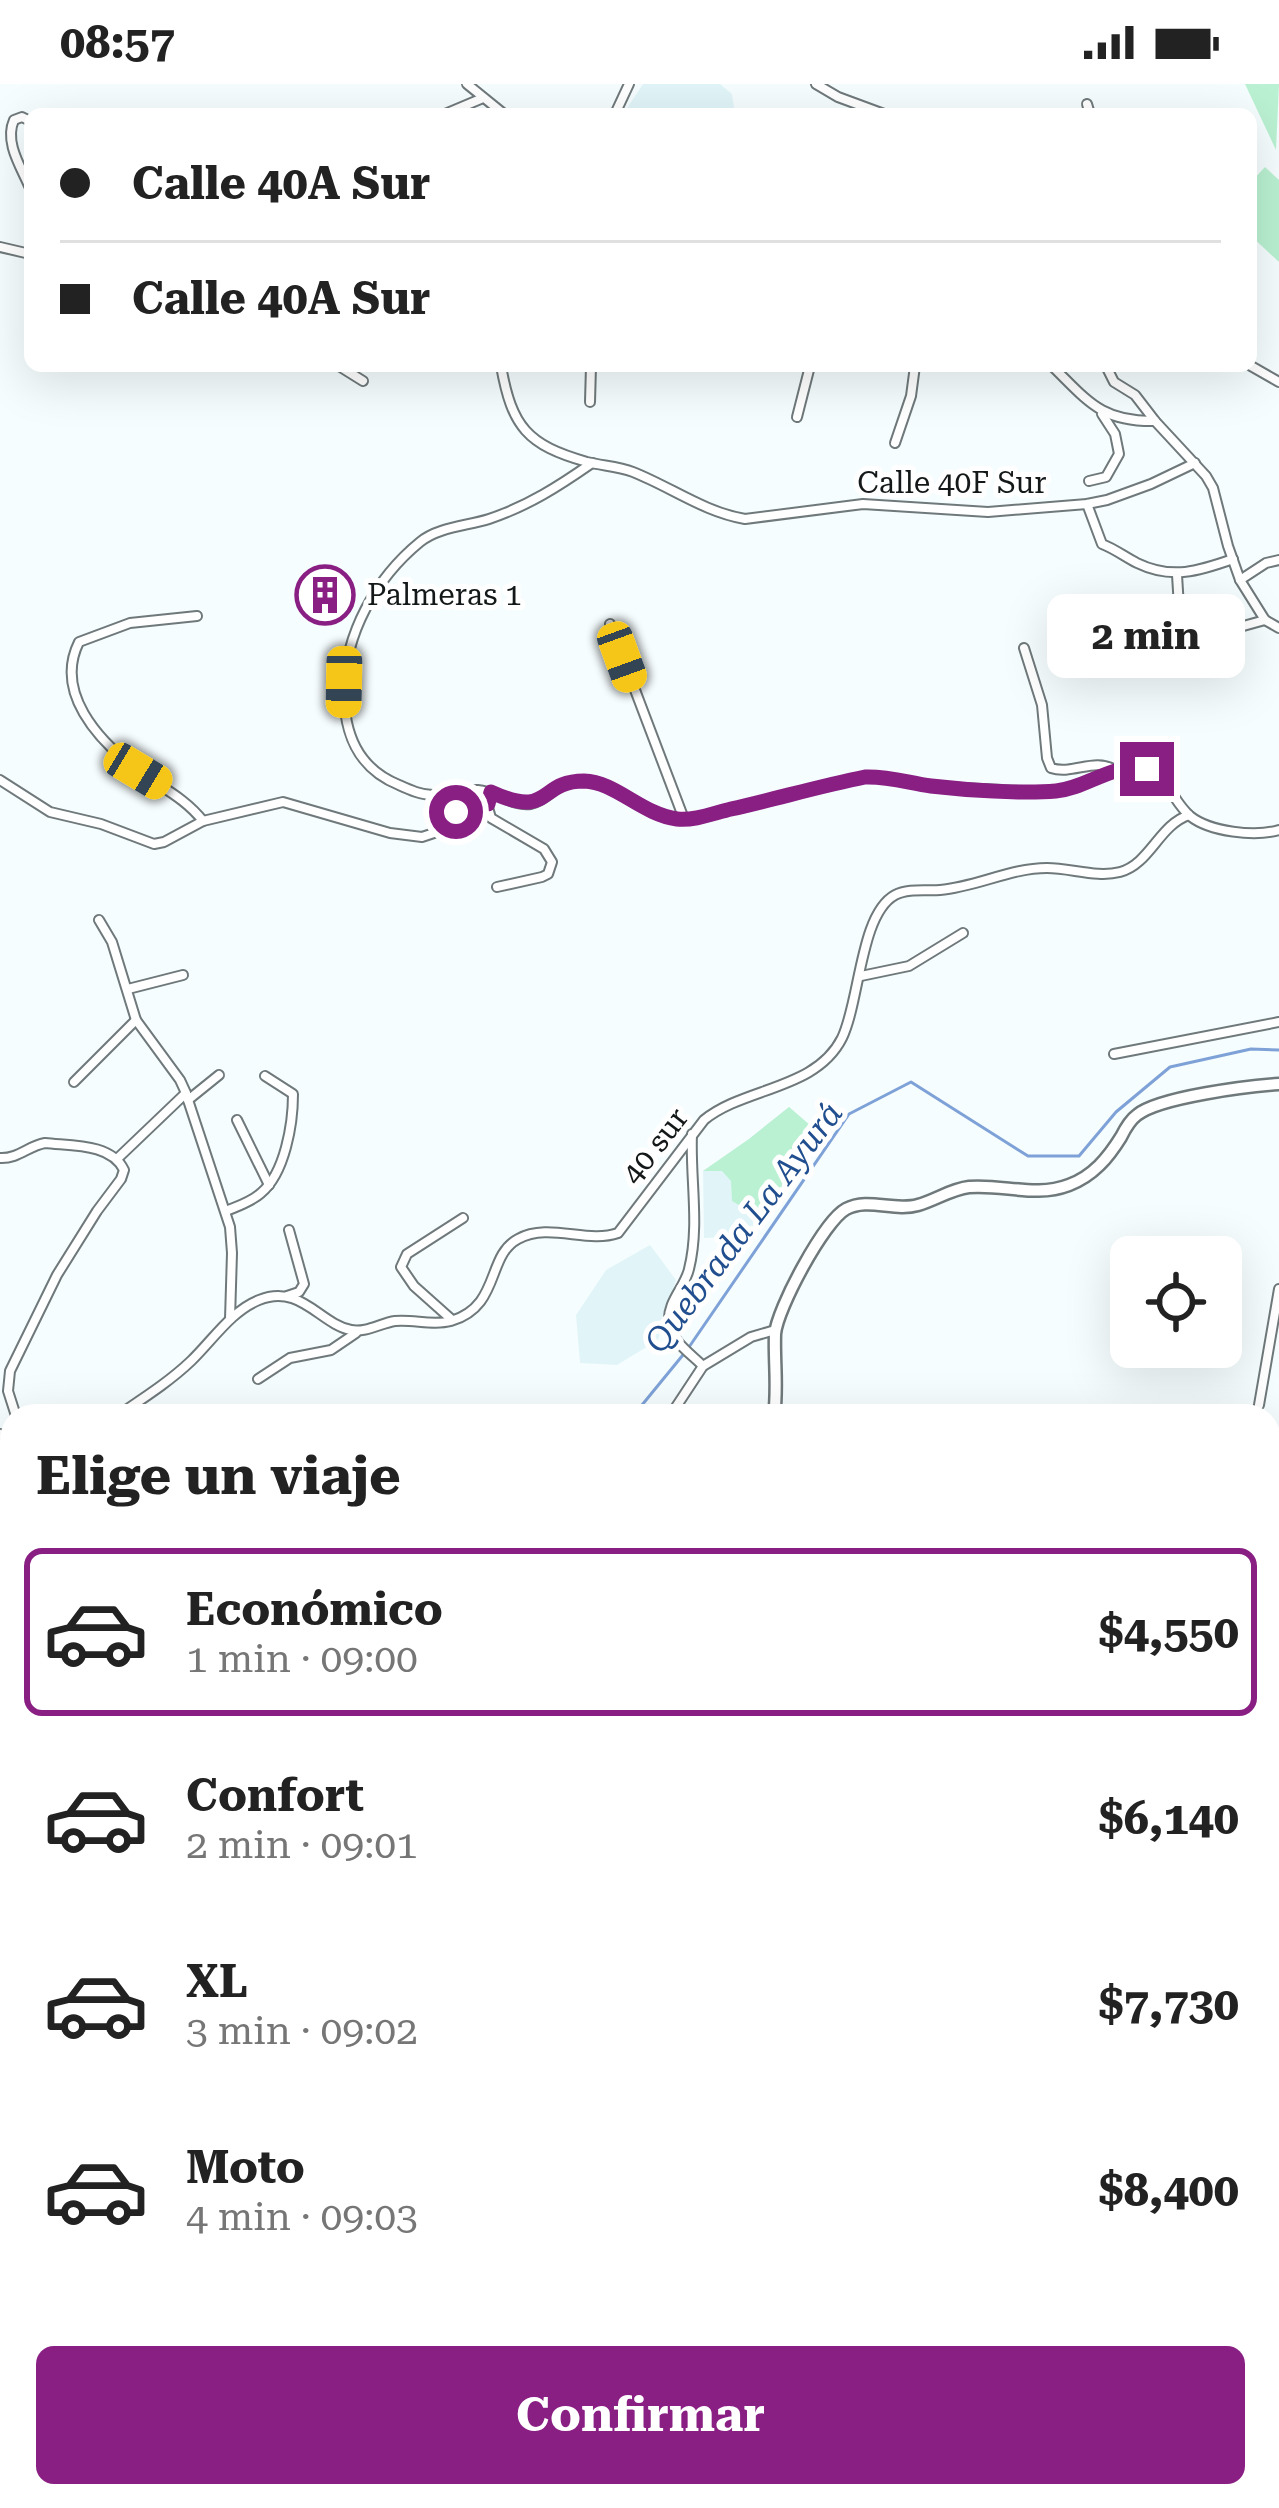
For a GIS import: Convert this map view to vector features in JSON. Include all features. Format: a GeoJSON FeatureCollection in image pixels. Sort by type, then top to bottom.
{"type":"FeatureCollection","features":[{"type":"Feature","properties":{"kind":"street"},"geometry":{"type":"LineString","coordinates":[[467,84],[496,108]]}},
{"type":"Feature","properties":{"kind":"street"},"geometry":{"type":"LineString","coordinates":[[816,84],[868,108]]}},
{"type":"Feature","properties":{"kind":"street"},"geometry":{"type":"LineString","coordinates":[[459,108],[483,98]]}},
{"type":"Feature","properties":{"kind":"street"},"geometry":{"type":"LineString","coordinates":[[24,118],[14,120],[10,129],[24,174]]}},
{"type":"Feature","properties":{"kind":"street"},"geometry":{"type":"LineString","coordinates":[[348,372],[363,382]]}},
{"type":"Feature","properties":{"kind":"street","name":"Calle 40F Sur"},"geometry":{"type":"LineString","coordinates":[[502,372],[515,416],[550,451],[631,471],[682,497],[745,519],[863,504],[988,512],[1088,505],[1195,464]]}},
{"type":"Feature","properties":{"kind":"street"},"geometry":{"type":"LineString","coordinates":[[590,402],[591,372]]}},
{"type":"Feature","properties":{"kind":"street"},"geometry":{"type":"LineString","coordinates":[[797,417],[808,372]]}},
{"type":"Feature","properties":{"kind":"street"},"geometry":{"type":"LineString","coordinates":[[895,443],[914,372]]}},
{"type":"Feature","properties":{"kind":"street"},"geometry":{"type":"LineString","coordinates":[[1058,372],[1097,408],[1115,434],[1118,454],[1106,477],[1089,481]]}},
{"type":"Feature","properties":{"kind":"street"},"geometry":{"type":"LineString","coordinates":[[1109,372],[1114,382],[1135,394],[1207,476],[1240,580],[1265,620],[1279,628]]}},
{"type":"Feature","properties":{"kind":"street"},"geometry":{"type":"LineString","coordinates":[[1097,408],[1126,421],[1155,421]]}},
{"type":"Feature","properties":{"kind":"street"},"geometry":{"type":"LineString","coordinates":[[592,463],[530,503],[424,538],[368,602],[357,626],[344,682],[344,712],[350,740],[365,764],[386,780],[428,795],[477,790],[531,804],[563,785],[596,782],[645,810],[684,820],[865,777],[1035,792],[1074,788],[1114,770],[1137,767],[1169,785],[1189,815],[1254,835],[1279,830]]}},
{"type":"Feature","properties":{"kind":"street"},"geometry":{"type":"LineString","coordinates":[[1088,505],[1102,544],[1141,565],[1177,574],[1233,560]]}},
{"type":"Feature","properties":{"kind":"street"},"geometry":{"type":"LineString","coordinates":[[1240,580],[1279,560]]}},
{"type":"Feature","properties":{"kind":"street"},"geometry":{"type":"LineString","coordinates":[[1177,574],[1181,639]]}},
{"type":"Feature","properties":{"kind":"street"},"geometry":{"type":"LineString","coordinates":[[1086,606],[1181,639],[1265,620]]}},
{"type":"Feature","properties":{"kind":"street"},"geometry":{"type":"LineString","coordinates":[[197,616],[130,623],[80,642],[71,678],[80,706],[101,738],[138,771],[190,805],[203,821]]}},
{"type":"Feature","properties":{"kind":"street"},"geometry":{"type":"LineString","coordinates":[[610,624],[684,820]]}},
{"type":"Feature","properties":{"kind":"street"},"geometry":{"type":"LineString","coordinates":[[1024,648],[1042,704],[1051,768],[1072,770],[1100,764],[1114,770]]}},
{"type":"Feature","properties":{"kind":"street"},"geometry":{"type":"LineString","coordinates":[[0,780],[50,812],[154,844],[203,821],[283,802],[411,838],[434,833],[467,804],[488,804]]}},
{"type":"Feature","properties":{"kind":"street"},"geometry":{"type":"LineString","coordinates":[[491,792],[491,818],[544,849],[552,862],[542,877],[497,887]]}},
{"type":"Feature","properties":{"kind":"street","name":"40 sur"},"geometry":{"type":"LineString","coordinates":[[452,1320],[484,1299],[510,1245],[522,1237],[552,1233],[608,1237],[618,1233],[692,1133],[718,1108],[790,1081],[830,1055],[848,1023],[874,918],[893,895],[962,887],[1031,868],[1115,874],[1131,868],[1179,818],[1189,815]]}},
{"type":"Feature","properties":{"kind":"street"},"geometry":{"type":"LineString","coordinates":[[99,920],[112,942],[136,1020],[187,1096],[226,1211],[232,1253],[230,1320]]}},
{"type":"Feature","properties":{"kind":"street"},"geometry":{"type":"LineString","coordinates":[[860,976],[909,966],[963,933]]}},
{"type":"Feature","properties":{"kind":"street"},"geometry":{"type":"LineString","coordinates":[[128,989],[183,974]]}},
{"type":"Feature","properties":{"kind":"street"},"geometry":{"type":"LineString","coordinates":[[74,1082],[136,1020]]}},
{"type":"Feature","properties":{"kind":"street"},"geometry":{"type":"LineString","coordinates":[[1114,1054],[1279,1022]]}},
{"type":"Feature","properties":{"kind":"street"},"geometry":{"type":"LineString","coordinates":[[118,1158],[187,1096],[219,1076]]}},
{"type":"Feature","properties":{"kind":"street"},"geometry":{"type":"LineString","coordinates":[[226,1211],[254,1198],[268,1185],[279,1163],[294,1100],[291,1090],[265,1076]]}},
{"type":"Feature","properties":{"kind":"street"},"geometry":{"type":"LineString","coordinates":[[775,1404],[775,1330],[815,1245],[846,1209],[860,1204],[917,1205],[973,1187],[1056,1190],[1092,1173],[1136,1116],[1149,1108],[1205,1094],[1279,1084]]}},
{"type":"Feature","properties":{"kind":"street"},"geometry":{"type":"LineString","coordinates":[[237,1120],[268,1185]]}},
{"type":"Feature","properties":{"kind":"street"},"geometry":{"type":"LineString","coordinates":[[692,1133],[693,1252],[688,1275],[669,1312],[669,1327],[703,1366]]}},
{"type":"Feature","properties":{"kind":"street"},"geometry":{"type":"LineString","coordinates":[[0,1158],[22,1155],[45,1143],[104,1151],[118,1158],[124,1170],[57,1275],[10,1371],[12,1404]]}},
{"type":"Feature","properties":{"kind":"street"},"geometry":{"type":"LineString","coordinates":[[452,1320],[400,1267],[407,1254],[463,1218]]}},
{"type":"Feature","properties":{"kind":"street"},"geometry":{"type":"LineString","coordinates":[[134,1404],[188,1365],[230,1320],[258,1300],[298,1292],[304,1284],[290,1230]]}},
{"type":"Feature","properties":{"kind":"street"},"geometry":{"type":"LineString","coordinates":[[1259,1404],[1279,1289]]}},
{"type":"Feature","properties":{"kind":"street"},"geometry":{"type":"LineString","coordinates":[[285,1297],[302,1301],[345,1329],[358,1332]]}},
{"type":"Feature","properties":{"kind":"street"},"geometry":{"type":"LineString","coordinates":[[258,1378],[290,1358],[331,1350],[358,1332],[398,1320],[452,1320]]}},
{"type":"Feature","properties":{"kind":"street"},"geometry":{"type":"LineString","coordinates":[[678,1404],[703,1366],[751,1337],[775,1330]]}},
{"type":"Feature","properties":{"kind":"shaded area"},"geometry":{"type":"Polygon","coordinates":[[[643,84],[720,84],[732,94],[734,108],[627,108],[643,84]]]}},
{"type":"Feature","properties":{"kind":"shaded area"},"geometry":{"type":"Polygon","coordinates":[[[789,1107],[818,1132],[765,1220],[732,1237],[704,1238],[703,1171],[789,1107]]]}},
{"type":"Feature","properties":{"kind":"shaded area"},"geometry":{"type":"Polygon","coordinates":[[[650,1245],[676,1280],[658,1340],[617,1365],[580,1363],[576,1315],[606,1270],[650,1245]]]}},
{"type":"Feature","properties":{"kind":"green space"},"geometry":{"type":"Polygon","coordinates":[[[1245,84],[1279,84],[1276,150],[1257,108],[1245,84]]]}},
{"type":"Feature","properties":{"kind":"green space"},"geometry":{"type":"Polygon","coordinates":[[[1265,167],[1279,180],[1279,262],[1257,242],[1257,176],[1265,167]]]}},
{"type":"Feature","properties":{"kind":"green space"},"geometry":{"type":"Polygon","coordinates":[[[789,1107],[818,1132],[765,1220],[732,1201],[731,1181],[722,1171],[703,1171],[789,1107]]]}},
{"type":"Feature","properties":{"kind":"waterway","name":"Quebrada La Ayurá"},"geometry":{"type":"LineString","coordinates":[[643,1404],[687,1350],[849,1114],[911,1082],[1028,1156],[1079,1156],[1116,1112],[1170,1067],[1251,1049],[1279,1050]]}},
{"type":"Feature","properties":{"kind":"place","name":"Palmeras 1"},"geometry":{"type":"Point","coordinates":[325,595]}},
{"type":"Feature","properties":{"kind":"route"},"geometry":{"type":"LineString","coordinates":[[456,812],[467,804],[488,804],[491,792],[531,804],[573,782],[608,786],[645,810],[684,820],[865,777],[1035,792],[1074,788],[1125,767],[1147,769]]}}]}
